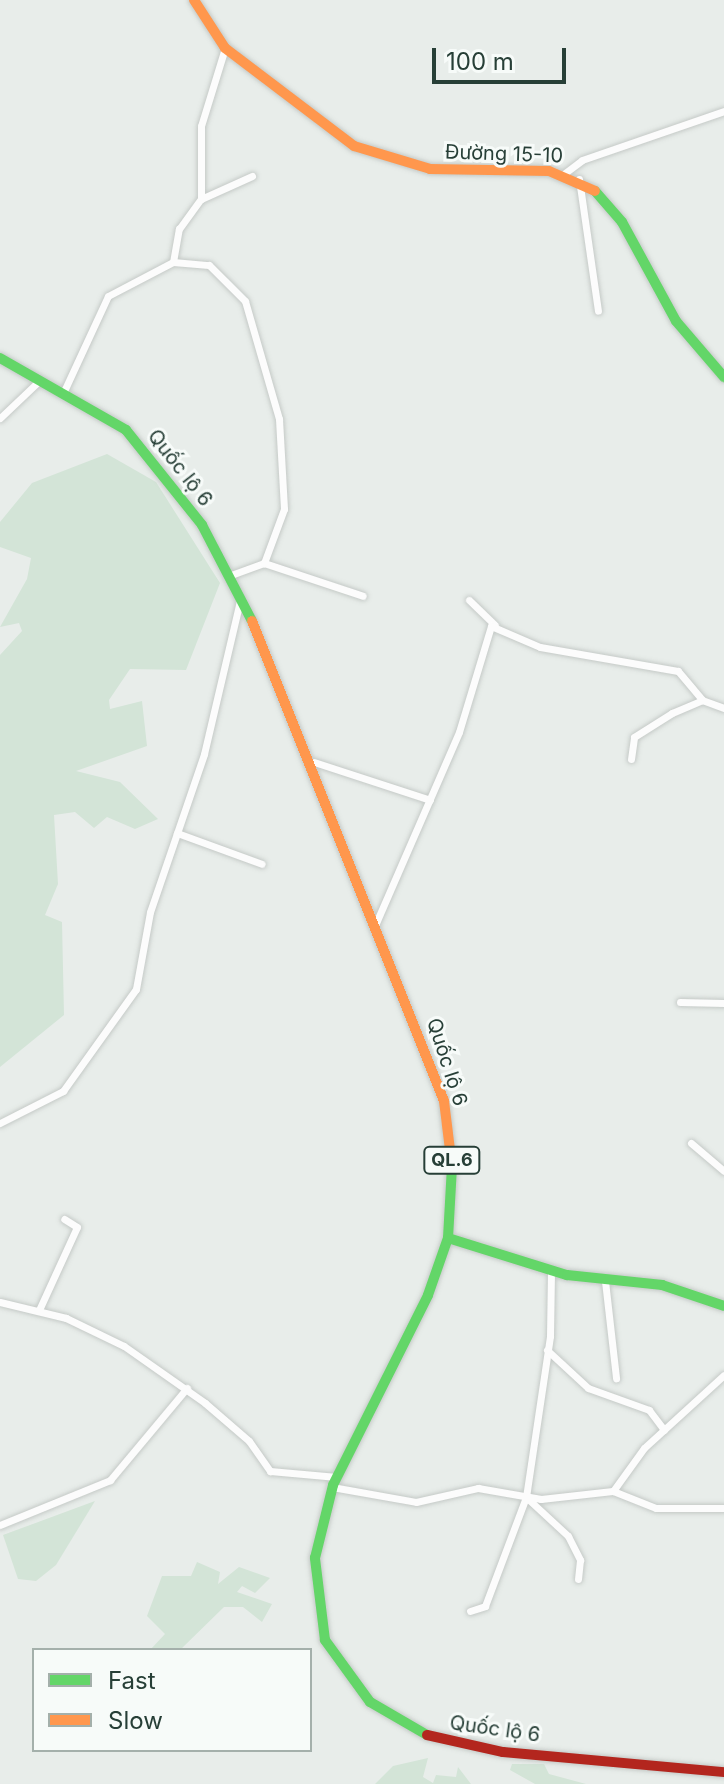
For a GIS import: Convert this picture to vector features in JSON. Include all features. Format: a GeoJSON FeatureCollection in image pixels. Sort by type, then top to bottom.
{"type":"FeatureCollection","features":[{"type":"Feature","properties":{"kind":"main road","name":"Đường 15-10"},"geometry":{"type":"LineString","coordinates":[[194,0],[225,48],[323,128],[373,154],[444,171],[565,173],[579,178],[615,213],[676,321],[724,377]]}},
{"type":"Feature","properties":{"kind":"main road","name":"Quốc lộ 6"},"geometry":{"type":"LineString","coordinates":[[0,358],[65,389],[150,454],[231,575],[312,761],[444,1101],[452,1167],[448,1238],[428,1295],[334,1482],[315,1558],[320,1620],[345,1673],[385,1713],[430,1737],[478,1749],[724,1772]]}},
{"type":"Feature","properties":{"kind":"main road"},"geometry":{"type":"LineString","coordinates":[[448,1238],[551,1271],[605,1281],[662,1285],[724,1306]]}},
{"type":"Feature","properties":{"kind":"street"},"geometry":{"type":"LineString","coordinates":[[201,199],[201,126],[225,48]]}},
{"type":"Feature","properties":{"kind":"street"},"geometry":{"type":"LineString","coordinates":[[565,173],[582,160],[724,111]]}},
{"type":"Feature","properties":{"kind":"street"},"geometry":{"type":"LineString","coordinates":[[173,262],[179,229],[201,199],[252,176]]}},
{"type":"Feature","properties":{"kind":"street"},"geometry":{"type":"LineString","coordinates":[[579,178],[598,311]]}},
{"type":"Feature","properties":{"kind":"street"},"geometry":{"type":"LineString","coordinates":[[65,389],[108,296],[173,262],[209,265],[242,297],[260,339],[281,430],[284,509],[264,563]]}},
{"type":"Feature","properties":{"kind":"street"},"geometry":{"type":"LineString","coordinates":[[0,418],[44,377]]}},
{"type":"Feature","properties":{"kind":"street"},"geometry":{"type":"LineString","coordinates":[[231,575],[264,563],[363,596]]}},
{"type":"Feature","properties":{"kind":"street"},"geometry":{"type":"LineString","coordinates":[[0,1123],[56,1098],[136,989],[150,912],[208,740],[241,594]]}},
{"type":"Feature","properties":{"kind":"street"},"geometry":{"type":"LineString","coordinates":[[469,600],[495,625],[540,647],[683,672],[702,700],[724,708]]}},
{"type":"Feature","properties":{"kind":"street"},"geometry":{"type":"LineString","coordinates":[[375,925],[430,800],[495,625]]}},
{"type":"Feature","properties":{"kind":"street"},"geometry":{"type":"LineString","coordinates":[[631,759],[634,737],[702,700]]}},
{"type":"Feature","properties":{"kind":"street"},"geometry":{"type":"LineString","coordinates":[[312,761],[430,800]]}},
{"type":"Feature","properties":{"kind":"street"},"geometry":{"type":"LineString","coordinates":[[177,833],[262,864]]}},
{"type":"Feature","properties":{"kind":"street"},"geometry":{"type":"LineString","coordinates":[[680,1002],[724,1003]]}},
{"type":"Feature","properties":{"kind":"street"},"geometry":{"type":"LineString","coordinates":[[691,1143],[724,1171]]}},
{"type":"Feature","properties":{"kind":"street"},"geometry":{"type":"LineString","coordinates":[[39,1310],[77,1227],[64,1219]]}},
{"type":"Feature","properties":{"kind":"street"},"geometry":{"type":"LineString","coordinates":[[470,1611],[485,1606],[526,1497],[547,1350],[551,1271]]}},
{"type":"Feature","properties":{"kind":"street"},"geometry":{"type":"LineString","coordinates":[[605,1281],[616,1378]]}},
{"type":"Feature","properties":{"kind":"street"},"geometry":{"type":"LineString","coordinates":[[0,1302],[39,1310],[107,1336],[187,1388],[249,1441],[270,1471],[334,1482],[416,1502],[478,1488],[526,1497],[613,1491],[656,1508],[724,1508]]}},
{"type":"Feature","properties":{"kind":"street"},"geometry":{"type":"LineString","coordinates":[[547,1350],[588,1388],[649,1410],[664,1430]]}},
{"type":"Feature","properties":{"kind":"street"},"geometry":{"type":"LineString","coordinates":[[613,1491],[664,1430],[724,1375]]}},
{"type":"Feature","properties":{"kind":"street"},"geometry":{"type":"LineString","coordinates":[[0,1525],[110,1480],[187,1388]]}},
{"type":"Feature","properties":{"kind":"street"},"geometry":{"type":"LineString","coordinates":[[526,1497],[568,1536],[580,1560],[578,1579]]}},
{"type":"Feature","properties":{"kind":"green space"},"geometry":{"type":"Polygon","coordinates":[[[107,454],[156,482],[220,583],[186,670],[130,669],[109,700],[110,709],[142,701],[147,746],[76,771],[120,782],[158,819],[135,829],[107,817],[94,828],[75,812],[54,815],[58,884],[45,915],[62,922],[64,1015],[0,1067],[0,655],[22,631],[19,623],[0,627],[27,579],[31,558],[0,547],[0,522],[32,483],[107,454]]]}},
{"type":"Feature","properties":{"kind":"green space"},"geometry":{"type":"Polygon","coordinates":[[[95,1501],[56,1565],[36,1581],[18,1579],[3,1535],[95,1501]]]}},
{"type":"Feature","properties":{"kind":"green space"},"geometry":{"type":"Polygon","coordinates":[[[197,1562],[220,1572],[218,1584],[239,1567],[270,1578],[255,1593],[242,1586],[237,1592],[272,1604],[262,1622],[243,1607],[224,1607],[182,1648],[152,1648],[165,1634],[147,1616],[162,1576],[191,1576],[197,1562]]]}},
{"type":"Feature","properties":{"kind":"green space"},"geometry":{"type":"Polygon","coordinates":[[[428,1758],[423,1777],[433,1783],[436,1775],[456,1777],[458,1767],[471,1784],[375,1784],[393,1766],[428,1758]]]}},
{"type":"Feature","properties":{"kind":"green space"},"geometry":{"type":"Polygon","coordinates":[[[512,1764],[544,1764],[549,1774],[586,1784],[535,1784],[510,1770],[512,1764]]]}},
{"type":"Feature","properties":{"kind":"traffic: fast"},"geometry":{"type":"LineString","coordinates":[[595,191],[622,222],[676,321],[724,377]]}},
{"type":"Feature","properties":{"kind":"traffic: fast"},"geometry":{"type":"LineString","coordinates":[[0,358],[126,430],[202,525],[252,621]]}},
{"type":"Feature","properties":{"kind":"traffic: fast"},"geometry":{"type":"LineString","coordinates":[[427,1735],[370,1702],[325,1640],[315,1558],[333,1485],[428,1295],[448,1238],[452,1166]]}},
{"type":"Feature","properties":{"kind":"traffic: fast"},"geometry":{"type":"LineString","coordinates":[[448,1238],[567,1275],[662,1285],[724,1306]]}},
{"type":"Feature","properties":{"kind":"traffic: slow"},"geometry":{"type":"LineString","coordinates":[[194,0],[225,48],[354,146],[430,169],[549,171],[595,191]]}},
{"type":"Feature","properties":{"kind":"traffic: slow"},"geometry":{"type":"LineString","coordinates":[[252,621],[444,1101],[452,1166]]}},
{"type":"Feature","properties":{"kind":"traffic: jam"},"geometry":{"type":"LineString","coordinates":[[427,1735],[503,1752],[724,1772]]}}]}
